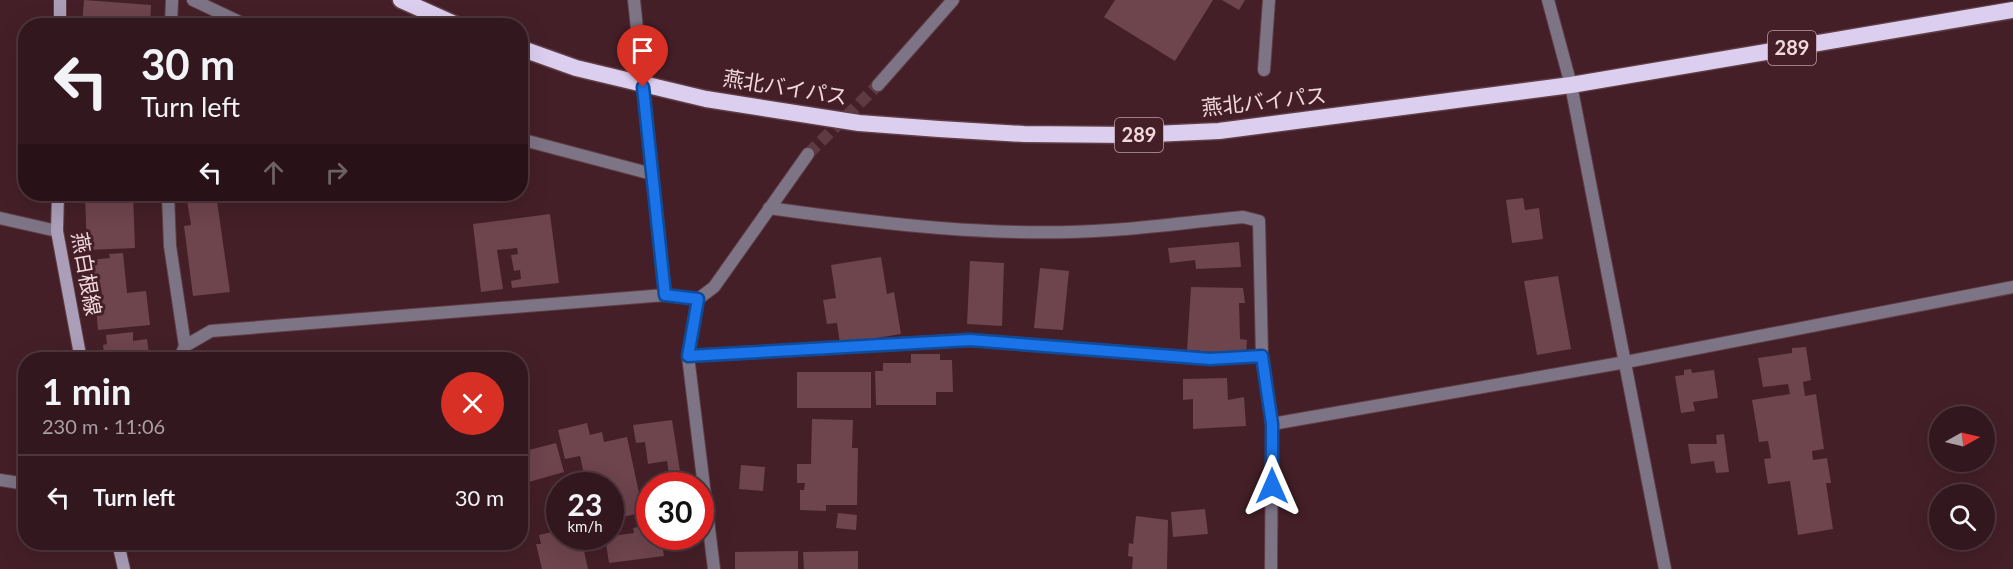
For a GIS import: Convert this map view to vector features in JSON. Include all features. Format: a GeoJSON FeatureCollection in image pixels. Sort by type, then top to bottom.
{"type":"FeatureCollection","features":[{"type":"Feature","properties":{"kind":"highway"},"geometry":{"type":"LineString","coordinates":[[401,0],[441,18]]}},
{"type":"Feature","properties":{"kind":"highway","name":"燕北バイパス"},"geometry":{"type":"LineString","coordinates":[[528,51],[576,68],[706,99],[859,123],[1023,134],[1131,135],[1240,128],[1571,85],[2013,10]]}},
{"type":"Feature","properties":{"kind":"main road"},"geometry":{"type":"LineString","coordinates":[[60,0],[60,18]]}},
{"type":"Feature","properties":{"kind":"main road","name":"燕白根線"},"geometry":{"type":"LineString","coordinates":[[58,201],[57,231],[80,352]]}},
{"type":"Feature","properties":{"kind":"main road"},"geometry":{"type":"LineString","coordinates":[[120,550],[124,569]]}},
{"type":"Feature","properties":{"kind":"street"},"geometry":{"type":"LineString","coordinates":[[171,18],[172,0]]}},
{"type":"Feature","properties":{"kind":"street"},"geometry":{"type":"LineString","coordinates":[[193,0],[231,18]]}},
{"type":"Feature","properties":{"kind":"street"},"geometry":{"type":"LineString","coordinates":[[634,0],[665,295]]}},
{"type":"Feature","properties":{"kind":"street"},"geometry":{"type":"LineString","coordinates":[[878,86],[953,0]]}},
{"type":"Feature","properties":{"kind":"street"},"geometry":{"type":"LineString","coordinates":[[1264,70],[1269,0]]}},
{"type":"Feature","properties":{"kind":"street"},"geometry":{"type":"LineString","coordinates":[[1548,0],[1571,85],[1665,569]]}},
{"type":"Feature","properties":{"kind":"street"},"geometry":{"type":"LineString","coordinates":[[528,141],[652,174]]}},
{"type":"Feature","properties":{"kind":"street"},"geometry":{"type":"LineString","coordinates":[[714,569],[688,356],[698,299],[714,287],[808,154]]}},
{"type":"Feature","properties":{"kind":"street"},"geometry":{"type":"LineString","coordinates":[[168,201],[170,246],[185,346],[182,352]]}},
{"type":"Feature","properties":{"kind":"street"},"geometry":{"type":"LineString","coordinates":[[769,208],[876,223],[987,230],[1109,230],[1243,217],[1259,221],[1262,356],[1272,424],[1271,569]]}},
{"type":"Feature","properties":{"kind":"street"},"geometry":{"type":"LineString","coordinates":[[0,218],[57,231]]}},
{"type":"Feature","properties":{"kind":"street"},"geometry":{"type":"LineString","coordinates":[[1272,424],[1626,362],[2013,287]]}},
{"type":"Feature","properties":{"kind":"street"},"geometry":{"type":"LineString","coordinates":[[185,346],[211,331],[665,295],[698,299]]}},
{"type":"Feature","properties":{"kind":"street"},"geometry":{"type":"LineString","coordinates":[[688,356],[970,340],[1210,359],[1262,356]]}},
{"type":"Feature","properties":{"kind":"street"},"geometry":{"type":"LineString","coordinates":[[0,480],[18,483]]}},
{"type":"Feature","properties":{"kind":"building"},"geometry":{"type":"Polygon","coordinates":[[[84,0],[151,5],[150,18],[83,18],[84,0]]]}},
{"type":"Feature","properties":{"kind":"building"},"geometry":{"type":"Polygon","coordinates":[[[1115,0],[1213,0],[1175,61],[1104,17],[1115,0]]]}},
{"type":"Feature","properties":{"kind":"building"},"geometry":{"type":"Polygon","coordinates":[[[1222,0],[1245,0],[1239,10],[1222,0]]]}},
{"type":"Feature","properties":{"kind":"building"},"geometry":{"type":"Polygon","coordinates":[[[1523,198],[1525,210],[1539,208],[1543,239],[1512,243],[1506,200],[1523,198]]]}},
{"type":"Feature","properties":{"kind":"building"},"geometry":{"type":"Polygon","coordinates":[[[85,201],[133,201],[135,248],[87,250],[85,201]]]}},
{"type":"Feature","properties":{"kind":"building"},"geometry":{"type":"Polygon","coordinates":[[[187,201],[217,201],[230,292],[193,296],[184,226],[191,225],[187,201]]]}},
{"type":"Feature","properties":{"kind":"building"},"geometry":{"type":"Polygon","coordinates":[[[550,214],[559,283],[512,288],[511,281],[521,279],[520,270],[514,271],[511,255],[518,254],[517,248],[497,250],[503,289],[481,292],[473,224],[550,214]]]}},
{"type":"Feature","properties":{"kind":"building"},"geometry":{"type":"Polygon","coordinates":[[[1239,242],[1241,267],[1196,269],[1195,260],[1170,263],[1168,248],[1239,242]]]}},
{"type":"Feature","properties":{"kind":"building"},"geometry":{"type":"Polygon","coordinates":[[[123,253],[127,293],[146,291],[150,325],[98,330],[95,296],[102,295],[101,289],[92,290],[89,260],[110,258],[109,254],[123,253]]]}},
{"type":"Feature","properties":{"kind":"building"},"geometry":{"type":"Polygon","coordinates":[[[881,257],[887,294],[894,292],[901,334],[840,344],[837,323],[827,324],[823,300],[836,298],[831,265],[881,257]]]}},
{"type":"Feature","properties":{"kind":"building"},"geometry":{"type":"Polygon","coordinates":[[[970,261],[1004,263],[1002,326],[967,324],[970,261]]]}},
{"type":"Feature","properties":{"kind":"building"},"geometry":{"type":"Polygon","coordinates":[[[1040,268],[1069,271],[1063,330],[1034,328],[1040,268]]]}},
{"type":"Feature","properties":{"kind":"building"},"geometry":{"type":"Polygon","coordinates":[[[1558,276],[1571,349],[1537,355],[1524,281],[1558,276]]]}},
{"type":"Feature","properties":{"kind":"building"},"geometry":{"type":"Polygon","coordinates":[[[1191,287],[1243,288],[1245,303],[1239,303],[1240,339],[1247,340],[1246,354],[1187,350],[1191,287]]]}},
{"type":"Feature","properties":{"kind":"building"},"geometry":{"type":"Polygon","coordinates":[[[133,332],[133,341],[147,339],[149,352],[104,352],[103,345],[107,344],[106,335],[133,332]]]}},
{"type":"Feature","properties":{"kind":"building"},"geometry":{"type":"Polygon","coordinates":[[[1806,347],[1811,380],[1803,382],[1805,396],[1816,394],[1824,449],[1812,451],[1813,460],[1827,458],[1831,483],[1826,483],[1833,529],[1798,535],[1790,481],[1768,484],[1764,459],[1771,458],[1768,441],[1759,442],[1752,400],[1790,394],[1788,384],[1763,387],[1758,358],[1792,353],[1792,348],[1806,347]]]}},
{"type":"Feature","properties":{"kind":"building"},"geometry":{"type":"Polygon","coordinates":[[[911,354],[940,354],[940,360],[952,360],[953,392],[936,392],[936,405],[876,405],[875,371],[883,371],[883,363],[911,363],[911,354]]]}},
{"type":"Feature","properties":{"kind":"building"},"geometry":{"type":"Polygon","coordinates":[[[1691,369],[1692,373],[1714,370],[1718,398],[1693,402],[1695,411],[1681,413],[1675,376],[1684,375],[1684,370],[1691,369]]]}},
{"type":"Feature","properties":{"kind":"building"},"geometry":{"type":"Polygon","coordinates":[[[797,372],[871,372],[871,408],[797,408],[797,372]]]}},
{"type":"Feature","properties":{"kind":"building"},"geometry":{"type":"Polygon","coordinates":[[[1227,378],[1228,400],[1244,397],[1246,426],[1193,429],[1193,399],[1183,400],[1183,379],[1227,378]]]}},
{"type":"Feature","properties":{"kind":"building"},"geometry":{"type":"Polygon","coordinates":[[[812,419],[853,420],[852,448],[858,448],[857,505],[826,505],[826,511],[800,510],[800,490],[804,490],[805,483],[797,483],[797,464],[811,464],[812,419]]]}},
{"type":"Feature","properties":{"kind":"building"},"geometry":{"type":"Polygon","coordinates":[[[672,420],[680,472],[669,472],[667,461],[648,464],[645,442],[636,443],[633,425],[672,420]]]}},
{"type":"Feature","properties":{"kind":"building"},"geometry":{"type":"Polygon","coordinates":[[[587,423],[590,435],[602,432],[604,442],[627,437],[636,479],[636,514],[624,517],[624,472],[583,472],[580,456],[565,459],[558,430],[587,423]]]}},
{"type":"Feature","properties":{"kind":"building"},"geometry":{"type":"Polygon","coordinates":[[[1724,434],[1729,472],[1716,473],[1714,461],[1691,464],[1688,444],[1717,444],[1716,435],[1724,434]]]}},
{"type":"Feature","properties":{"kind":"building"},"geometry":{"type":"Polygon","coordinates":[[[556,443],[564,472],[546,472],[546,477],[529,482],[528,450],[556,443]]]}},
{"type":"Feature","properties":{"kind":"building"},"geometry":{"type":"Polygon","coordinates":[[[741,465],[765,467],[763,491],[739,489],[741,465]]]}},
{"type":"Feature","properties":{"kind":"building"},"geometry":{"type":"Polygon","coordinates":[[[1205,509],[1208,534],[1173,537],[1171,512],[1205,509]]]}},
{"type":"Feature","properties":{"kind":"building"},"geometry":{"type":"Polygon","coordinates":[[[838,513],[857,515],[856,530],[836,528],[838,513]]]}},
{"type":"Feature","properties":{"kind":"building"},"geometry":{"type":"Polygon","coordinates":[[[1136,516],[1168,520],[1167,569],[1132,569],[1133,557],[1128,556],[1129,543],[1133,544],[1136,516]]]}},
{"type":"Feature","properties":{"kind":"building"},"geometry":{"type":"Polygon","coordinates":[[[636,527],[636,550],[663,550],[664,556],[609,563],[607,550],[624,550],[624,534],[634,533],[633,528],[636,527]]]}},
{"type":"Feature","properties":{"kind":"building"},"geometry":{"type":"Polygon","coordinates":[[[546,533],[546,550],[584,550],[588,569],[542,569],[536,544],[541,544],[539,535],[546,533]]]}},
{"type":"Feature","properties":{"kind":"building"},"geometry":{"type":"Polygon","coordinates":[[[798,551],[798,569],[735,569],[735,552],[798,551]]]}},
{"type":"Feature","properties":{"kind":"building"},"geometry":{"type":"Polygon","coordinates":[[[858,551],[858,569],[804,569],[803,552],[858,551]]]}},
{"type":"Feature","properties":{"kind":"tunnel"},"geometry":{"type":"LineString","coordinates":[[808,154],[878,85]]}},
{"type":"Feature","properties":{"kind":"route"},"geometry":{"type":"LineString","coordinates":[[643,87],[665,295],[698,299],[688,356],[970,340],[1210,359],[1262,356],[1272,424],[1272,486]]}}]}
